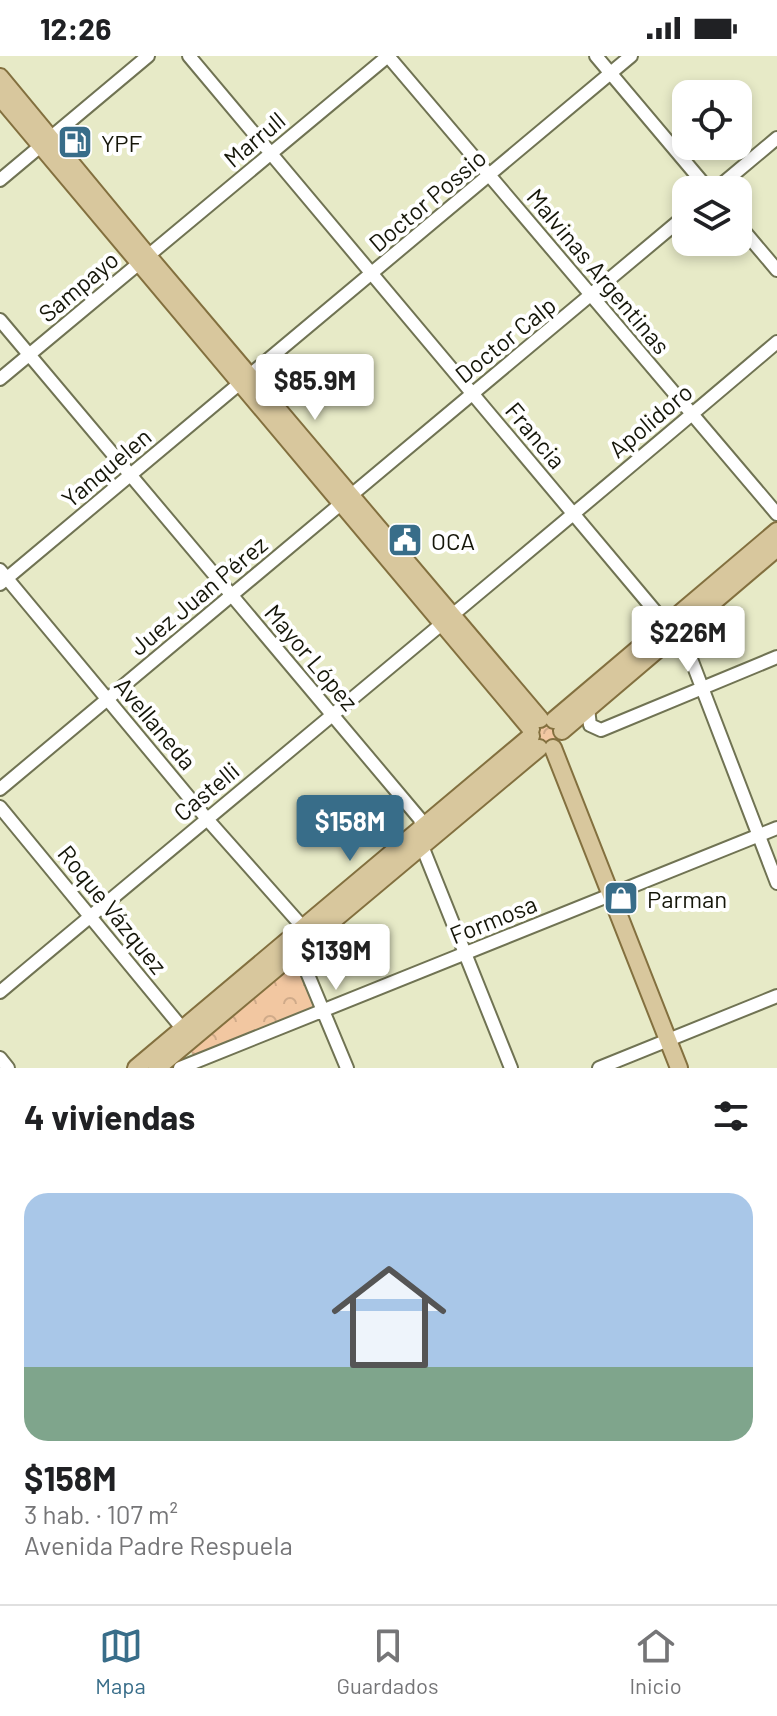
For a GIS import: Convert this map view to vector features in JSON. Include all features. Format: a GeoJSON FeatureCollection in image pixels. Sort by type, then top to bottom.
{"type":"FeatureCollection","features":[{"type":"Feature","properties":{"kind":"main road"},"geometry":{"type":"LineString","coordinates":[[0,77],[46,142],[143,260],[544,733],[679,1068]]}},
{"type":"Feature","properties":{"kind":"main road"},"geometry":{"type":"LineString","coordinates":[[0,97],[46,142]]}},
{"type":"Feature","properties":{"kind":"main road"},"geometry":{"type":"LineString","coordinates":[[308,933],[422,846],[544,733],[588,709],[777,531]]}},
{"type":"Feature","properties":{"kind":"main road"},"geometry":{"type":"LineString","coordinates":[[157,1068],[177,1060],[187,1034],[295,945],[422,828],[544,733],[672,627],[777,548]]}},
{"type":"Feature","properties":{"kind":"main road"},"geometry":{"type":"LineString","coordinates":[[136,1068],[177,1060]]}},
{"type":"Feature","properties":{"kind":"street"},"geometry":{"type":"LineString","coordinates":[[0,180],[148,56]]}},
{"type":"Feature","properties":{"kind":"street","name":"Francia"},"geometry":{"type":"LineString","coordinates":[[189,56],[683,638],[777,883]]}},
{"type":"Feature","properties":{"kind":"street","name":"Marrull"},"geometry":{"type":"LineString","coordinates":[[143,260],[388,56]]}},
{"type":"Feature","properties":{"kind":"street","name":"Malvinas Argentinas"},"geometry":{"type":"LineString","coordinates":[[388,56],[777,514]]}},
{"type":"Feature","properties":{"kind":"street"},"geometry":{"type":"LineString","coordinates":[[596,56],[697,176]]}},
{"type":"Feature","properties":{"kind":"street","name":"Doctor Possio"},"geometry":{"type":"LineString","coordinates":[[244,379],[631,56]]}},
{"type":"Feature","properties":{"kind":"street"},"geometry":{"type":"LineString","coordinates":[[732,176],[777,138]]}},
{"type":"Feature","properties":{"kind":"street","name":"Doctor Calp"},"geometry":{"type":"LineString","coordinates":[[346,500],[672,227]]}},
{"type":"Feature","properties":{"kind":"street"},"geometry":{"type":"LineString","coordinates":[[752,241],[777,270]]}},
{"type":"Feature","properties":{"kind":"street","name":"Sampayo"},"geometry":{"type":"LineString","coordinates":[[0,379],[143,260]]}},
{"type":"Feature","properties":{"kind":"street","name":"Mayor López"},"geometry":{"type":"LineString","coordinates":[[0,320],[420,819],[422,828]]}},
{"type":"Feature","properties":{"kind":"street","name":"Apolidoro"},"geometry":{"type":"LineString","coordinates":[[447,621],[777,342]]}},
{"type":"Feature","properties":{"kind":"street","name":"Yanquelen"},"geometry":{"type":"LineString","coordinates":[[2,578],[244,379]]}},
{"type":"Feature","properties":{"kind":"street","name":"Juez Juan Pérez"},"geometry":{"type":"LineString","coordinates":[[0,789],[346,500]]}},
{"type":"Feature","properties":{"kind":"street","name":"Avellaneda"},"geometry":{"type":"LineString","coordinates":[[2,578],[308,933]]}},
{"type":"Feature","properties":{"kind":"street","name":"Castelli"},"geometry":{"type":"LineString","coordinates":[[0,992],[447,621]]}},
{"type":"Feature","properties":{"kind":"street"},"geometry":{"type":"LineString","coordinates":[[588,709],[590,725],[601,730],[777,657]]}},
{"type":"Feature","properties":{"kind":"street","name":"Roque Vázquez"},"geometry":{"type":"LineString","coordinates":[[0,807],[187,1034]]}},
{"type":"Feature","properties":{"kind":"street"},"geometry":{"type":"LineString","coordinates":[[422,828],[422,846],[511,1068]]}},
{"type":"Feature","properties":{"kind":"street","name":"Formosa"},"geometry":{"type":"LineString","coordinates":[[177,1060],[324,1010],[777,828]]}},
{"type":"Feature","properties":{"kind":"street"},"geometry":{"type":"LineString","coordinates":[[295,945],[347,1068]]}},
{"type":"Feature","properties":{"kind":"street"},"geometry":{"type":"LineString","coordinates":[[599,1068],[777,996]]}},
{"type":"Feature","properties":{"kind":"street"},"geometry":{"type":"LineString","coordinates":[[0,1058],[8,1068]]}},
{"type":"Feature","properties":{"kind":"green space"},"geometry":{"type":"Polygon","coordinates":[[[547,723],[554,726],[557,733],[554,740],[547,743],[540,740],[537,733],[540,726],[547,723]]]}},
{"type":"Feature","properties":{"kind":"green space"},"geometry":{"type":"Polygon","coordinates":[[[296,960],[319,1006],[193,1057],[190,1048],[296,960]]]}},
{"type":"Feature","properties":{"kind":"place","name":"YPF"},"geometry":{"type":"Point","coordinates":[75,142]}},
{"type":"Feature","properties":{"kind":"place","name":"OCA"},"geometry":{"type":"Point","coordinates":[405,540]}},
{"type":"Feature","properties":{"kind":"place","name":"Parman"},"geometry":{"type":"Point","coordinates":[621,898]}}]}
